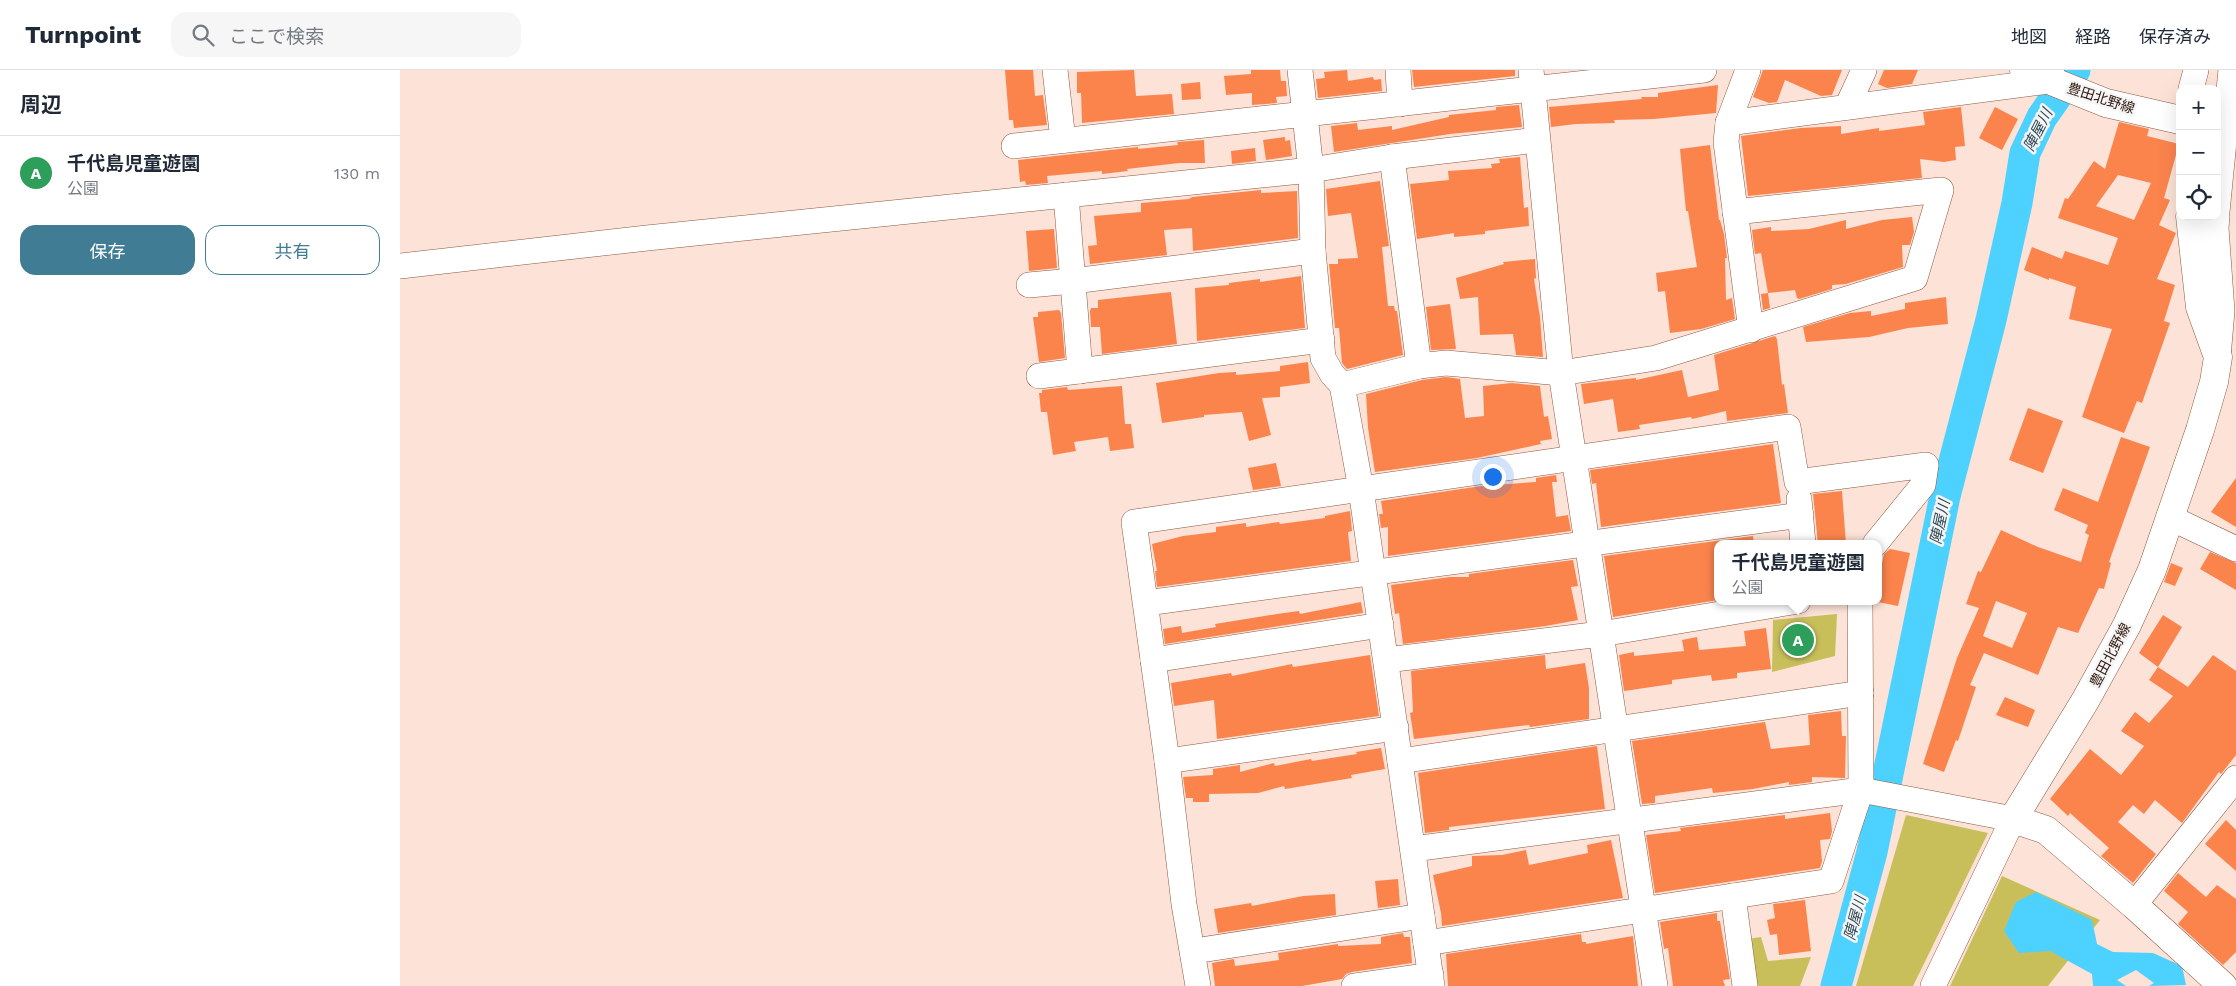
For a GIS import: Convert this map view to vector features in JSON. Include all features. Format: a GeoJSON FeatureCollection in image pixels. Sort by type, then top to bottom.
{"type":"FeatureCollection","features":[{"type":"Feature","properties":{"kind":"main road","name":"豊田北野線"},"geometry":{"type":"LineString","coordinates":[[2024,70],[2052,75],[2106,103],[2176,119]]}},
{"type":"Feature","properties":{"kind":"main road","name":"豊田北野線"},"geometry":{"type":"LineString","coordinates":[[2013,819],[2085,701],[2126,625],[2152,570],[2200,430],[2214,382],[2218,357],[2200,307],[2190,220]]}},
{"type":"Feature","properties":{"kind":"main road"},"geometry":{"type":"LineString","coordinates":[[2013,819],[2046,830],[2134,905],[2215,983]]}},
{"type":"Feature","properties":{"kind":"street"},"geometry":{"type":"LineString","coordinates":[[1055,70],[1063,140]]}},
{"type":"Feature","properties":{"kind":"street"},"geometry":{"type":"LineString","coordinates":[[1300,70],[1311,170],[1313,251],[1323,358],[1332,374],[1342,385],[1361,489],[1431,981],[1354,986]]}},
{"type":"Feature","properties":{"kind":"street"},"geometry":{"type":"LineString","coordinates":[[1398,70],[1400,104]]}},
{"type":"Feature","properties":{"kind":"street"},"geometry":{"type":"LineString","coordinates":[[1014,146],[1400,104],[1532,79],[1704,70]]}},
{"type":"Feature","properties":{"kind":"street"},"geometry":{"type":"LineString","coordinates":[[1748,70],[1728,124],[1726,142],[1751,330]]}},
{"type":"Feature","properties":{"kind":"street"},"geometry":{"type":"LineString","coordinates":[[1847,107],[1864,70]]}},
{"type":"Feature","properties":{"kind":"street"},"geometry":{"type":"LineString","coordinates":[[2192,85],[2196,70]]}},
{"type":"Feature","properties":{"kind":"street"},"geometry":{"type":"LineString","coordinates":[[2221,175],[2231,70]]}},
{"type":"Feature","properties":{"kind":"street"},"geometry":{"type":"LineString","coordinates":[[1728,124],[2052,75]]}},
{"type":"Feature","properties":{"kind":"street"},"geometry":{"type":"LineString","coordinates":[[1532,79],[1561,373],[1655,986]]}},
{"type":"Feature","properties":{"kind":"street"},"geometry":{"type":"LineString","coordinates":[[400,266],[646,238],[1311,170],[1392,157],[1537,140]]}},
{"type":"Feature","properties":{"kind":"street"},"geometry":{"type":"LineString","coordinates":[[1392,157],[1419,366]]}},
{"type":"Feature","properties":{"kind":"street"},"geometry":{"type":"LineString","coordinates":[[1342,385],[1419,366],[1446,363],[1561,373],[1656,358],[1915,278],[1941,190],[1735,212]]}},
{"type":"Feature","properties":{"kind":"street"},"geometry":{"type":"LineString","coordinates":[[1066,195],[1080,371]]}},
{"type":"Feature","properties":{"kind":"street"},"geometry":{"type":"LineString","coordinates":[[2217,220],[2222,311],[2218,357]]}},
{"type":"Feature","properties":{"kind":"street"},"geometry":{"type":"LineString","coordinates":[[1029,285],[1313,251]]}},
{"type":"Feature","properties":{"kind":"street"},"geometry":{"type":"LineString","coordinates":[[1039,376],[1322,340]]}},
{"type":"Feature","properties":{"kind":"street"},"geometry":{"type":"LineString","coordinates":[[1198,986],[1194,951],[1184,904],[1167,761],[1134,522],[1788,427],[1797,482],[1803,540]]}},
{"type":"Feature","properties":{"kind":"street"},"geometry":{"type":"LineString","coordinates":[[1797,482],[1926,465],[1923,485],[1878,540]]}},
{"type":"Feature","properties":{"kind":"street"},"geometry":{"type":"LineString","coordinates":[[1146,603],[1374,574],[1800,515]]}},
{"type":"Feature","properties":{"kind":"street"},"geometry":{"type":"LineString","coordinates":[[2169,517],[2236,549]]}},
{"type":"Feature","properties":{"kind":"street"},"geometry":{"type":"LineString","coordinates":[[1386,660],[1601,634],[1774,605]]}},
{"type":"Feature","properties":{"kind":"street"},"geometry":{"type":"LineString","coordinates":[[1426,942],[1831,881],[1868,791],[1861,694],[1860,605]]}},
{"type":"Feature","properties":{"kind":"street"},"geometry":{"type":"LineString","coordinates":[[1153,660],[1381,625]]}},
{"type":"Feature","properties":{"kind":"street"},"geometry":{"type":"LineString","coordinates":[[1400,761],[1861,694]]}},
{"type":"Feature","properties":{"kind":"street"},"geometry":{"type":"LineString","coordinates":[[1167,761],[1396,728]]}},
{"type":"Feature","properties":{"kind":"street"},"geometry":{"type":"LineString","coordinates":[[2134,905],[2236,778]]}},
{"type":"Feature","properties":{"kind":"street"},"geometry":{"type":"LineString","coordinates":[[1413,850],[1868,791],[2013,819],[1933,986]]}},
{"type":"Feature","properties":{"kind":"street"},"geometry":{"type":"LineString","coordinates":[[1733,896],[1745,986]]}},
{"type":"Feature","properties":{"kind":"street"},"geometry":{"type":"LineString","coordinates":[[1194,951],[1422,916]]}},
{"type":"Feature","properties":{"kind":"shaded area"},"geometry":{"type":"Polygon","coordinates":[[[1837,614],[1835,656],[1772,672],[1773,620],[1837,614]]]}},
{"type":"Feature","properties":{"kind":"shaded area"},"geometry":{"type":"Polygon","coordinates":[[[1906,815],[1988,833],[1913,986],[1856,986],[1906,815]]]}},
{"type":"Feature","properties":{"kind":"shaded area"},"geometry":{"type":"Polygon","coordinates":[[[2002,876],[2100,920],[2048,986],[1950,986],[2002,876]]]}},
{"type":"Feature","properties":{"kind":"shaded area"},"geometry":{"type":"Polygon","coordinates":[[[1761,937],[1768,961],[1811,957],[1800,986],[1752,986],[1747,939],[1761,937]]]}},
{"type":"Feature","properties":{"kind":"water"},"geometry":{"type":"Polygon","coordinates":[[[2036,892],[2092,920],[2097,944],[2113,952],[2153,953],[2182,966],[2186,985],[2149,986],[2154,983],[2136,970],[2117,980],[2126,986],[2093,986],[2092,974],[2050,951],[2019,953],[2004,931],[2016,902],[2036,892]]]}},
{"type":"Feature","properties":{"kind":"building"},"geometry":{"type":"Polygon","coordinates":[[[1005,70],[1033,70],[1035,96],[1043,95],[1047,125],[1014,128],[1013,120],[1009,120],[1005,70]]]}},
{"type":"Feature","properties":{"kind":"building"},"geometry":{"type":"Polygon","coordinates":[[[1134,70],[1136,96],[1172,94],[1174,114],[1082,123],[1081,93],[1077,93],[1077,72],[1134,70]]]}},
{"type":"Feature","properties":{"kind":"building"},"geometry":{"type":"Polygon","coordinates":[[[1251,70],[1280,70],[1281,81],[1286,81],[1287,96],[1276,97],[1277,103],[1252,105],[1252,93],[1226,95],[1224,76],[1251,74],[1251,70]]]}},
{"type":"Feature","properties":{"kind":"building"},"geometry":{"type":"Polygon","coordinates":[[[1347,70],[1348,81],[1373,77],[1374,80],[1381,79],[1382,91],[1318,98],[1316,79],[1325,78],[1324,72],[1347,70]]]}},
{"type":"Feature","properties":{"kind":"building"},"geometry":{"type":"Polygon","coordinates":[[[1412,70],[1515,70],[1515,76],[1414,87],[1412,70]]]}},
{"type":"Feature","properties":{"kind":"building"},"geometry":{"type":"Polygon","coordinates":[[[1763,70],[1842,70],[1832,95],[1821,96],[1785,80],[1777,102],[1769,103],[1753,97],[1763,70]]]}},
{"type":"Feature","properties":{"kind":"building"},"geometry":{"type":"Polygon","coordinates":[[[1884,70],[1918,70],[1912,84],[1887,88],[1878,84],[1884,70]]]}},
{"type":"Feature","properties":{"kind":"building"},"geometry":{"type":"Polygon","coordinates":[[[1200,82],[1201,99],[1182,100],[1181,84],[1200,82]]]}},
{"type":"Feature","properties":{"kind":"building"},"geometry":{"type":"Polygon","coordinates":[[[1718,85],[1716,113],[1654,119],[1614,120],[1615,123],[1551,127],[1549,107],[1642,99],[1641,97],[1658,97],[1658,93],[1718,85]]]}},
{"type":"Feature","properties":{"kind":"building"},"geometry":{"type":"Polygon","coordinates":[[[1519,105],[1522,127],[1450,134],[1334,152],[1331,126],[1357,123],[1358,130],[1392,126],[1392,130],[1449,117],[1449,115],[1496,110],[1496,107],[1519,105]]]}},
{"type":"Feature","properties":{"kind":"building"},"geometry":{"type":"Polygon","coordinates":[[[1961,107],[1965,146],[1955,147],[1956,160],[1944,162],[1920,159],[1922,178],[1748,196],[1741,136],[1801,128],[1841,126],[1841,134],[1879,128],[1879,131],[1925,125],[1923,112],[1961,107]]]}},
{"type":"Feature","properties":{"kind":"building"},"geometry":{"type":"Polygon","coordinates":[[[1995,107],[2018,119],[2002,150],[1979,138],[1995,107]]]}},
{"type":"Feature","properties":{"kind":"building"},"geometry":{"type":"Polygon","coordinates":[[[2119,122],[2149,129],[2147,136],[2176,143],[2176,155],[2164,198],[2170,200],[2159,225],[2176,233],[2157,279],[2175,285],[2164,321],[2170,323],[2142,403],[2137,401],[2124,433],[2082,417],[2112,329],[2069,319],[2076,287],[2049,278],[2049,280],[2024,270],[2032,247],[2062,259],[2065,251],[2108,265],[2118,238],[2058,218],[2065,198],[2068,199],[2094,161],[2105,169],[2119,122]],[[2118,175],[2096,206],[2134,220],[2151,183],[2118,175]]]}},
{"type":"Feature","properties":{"kind":"building"},"geometry":{"type":"Polygon","coordinates":[[[1285,137],[1285,141],[1290,140],[1292,156],[1266,160],[1263,140],[1285,137]]]}},
{"type":"Feature","properties":{"kind":"building"},"geometry":{"type":"Polygon","coordinates":[[[1204,140],[1205,163],[1179,163],[1102,174],[1102,171],[1047,176],[1048,183],[1026,185],[1025,181],[1020,182],[1018,160],[1138,147],[1138,149],[1178,145],[1177,142],[1204,140]]]}},
{"type":"Feature","properties":{"kind":"building"},"geometry":{"type":"Polygon","coordinates":[[[1710,145],[1719,220],[1724,234],[1727,258],[1725,258],[1726,300],[1732,298],[1735,319],[1701,329],[1670,333],[1665,291],[1658,292],[1656,273],[1697,267],[1688,211],[1686,211],[1680,149],[1710,145]]]}},
{"type":"Feature","properties":{"kind":"building"},"geometry":{"type":"Polygon","coordinates":[[[1255,148],[1256,161],[1232,164],[1231,151],[1255,148]]]}},
{"type":"Feature","properties":{"kind":"building"},"geometry":{"type":"Polygon","coordinates":[[[1520,157],[1524,208],[1528,207],[1529,226],[1485,231],[1485,234],[1454,237],[1454,233],[1417,239],[1410,184],[1449,180],[1448,171],[1492,168],[1491,164],[1500,163],[1499,159],[1520,157]]]}},
{"type":"Feature","properties":{"kind":"building"},"geometry":{"type":"Polygon","coordinates":[[[1380,181],[1389,246],[1382,247],[1388,306],[1394,306],[1395,311],[1397,311],[1403,355],[1347,369],[1342,363],[1339,328],[1335,328],[1329,264],[1338,264],[1338,259],[1358,258],[1351,213],[1328,216],[1326,189],[1380,181]]]}},
{"type":"Feature","properties":{"kind":"building"},"geometry":{"type":"Polygon","coordinates":[[[1261,190],[1261,193],[1297,191],[1298,238],[1193,251],[1192,228],[1164,230],[1167,255],[1090,264],[1088,246],[1097,245],[1094,216],[1141,212],[1141,203],[1261,190]]]}},
{"type":"Feature","properties":{"kind":"building"},"geometry":{"type":"Polygon","coordinates":[[[1912,217],[1914,232],[1910,245],[1902,245],[1903,267],[1846,284],[1832,285],[1832,289],[1799,299],[1795,290],[1768,293],[1761,253],[1755,254],[1752,230],[1771,227],[1771,231],[1809,229],[1846,220],[1846,229],[1882,220],[1912,217]]]}},
{"type":"Feature","properties":{"kind":"building"},"geometry":{"type":"Polygon","coordinates":[[[1054,229],[1057,268],[1029,271],[1026,231],[1054,229]]]}},
{"type":"Feature","properties":{"kind":"building"},"geometry":{"type":"Polygon","coordinates":[[[1535,259],[1536,278],[1534,279],[1540,317],[1543,357],[1516,355],[1513,334],[1480,335],[1478,297],[1460,299],[1456,278],[1504,264],[1503,262],[1535,259]]]}},
{"type":"Feature","properties":{"kind":"building"},"geometry":{"type":"Polygon","coordinates":[[[1301,276],[1305,328],[1197,341],[1195,288],[1229,285],[1229,283],[1260,279],[1260,282],[1301,276]]]}},
{"type":"Feature","properties":{"kind":"building"},"geometry":{"type":"Polygon","coordinates":[[[1171,292],[1177,344],[1102,354],[1100,327],[1091,327],[1090,311],[1091,308],[1098,308],[1098,300],[1171,292]]]}},
{"type":"Feature","properties":{"kind":"building"},"geometry":{"type":"Polygon","coordinates":[[[1768,293],[1770,308],[1763,310],[1761,294],[1768,293]]]}},
{"type":"Feature","properties":{"kind":"building"},"geometry":{"type":"Polygon","coordinates":[[[1946,297],[1948,324],[1908,328],[1869,337],[1806,342],[1803,327],[1850,313],[1871,311],[1871,316],[1905,309],[1905,303],[1946,297]]]}},
{"type":"Feature","properties":{"kind":"building"},"geometry":{"type":"Polygon","coordinates":[[[1450,304],[1456,349],[1431,350],[1426,307],[1450,304]]]}},
{"type":"Feature","properties":{"kind":"building"},"geometry":{"type":"Polygon","coordinates":[[[1059,310],[1061,313],[1065,358],[1039,362],[1033,317],[1038,317],[1038,312],[1059,310]]]}},
{"type":"Feature","properties":{"kind":"building"},"geometry":{"type":"Polygon","coordinates":[[[1775,336],[1788,413],[1727,421],[1726,411],[1692,419],[1691,417],[1639,425],[1640,429],[1618,432],[1613,399],[1584,404],[1581,384],[1636,378],[1636,380],[1682,370],[1688,397],[1719,390],[1714,355],[1775,336]]]}},
{"type":"Feature","properties":{"kind":"building"},"geometry":{"type":"Polygon","coordinates":[[[1308,362],[1310,383],[1280,387],[1280,397],[1262,398],[1271,435],[1249,441],[1242,412],[1204,415],[1204,417],[1162,423],[1156,383],[1219,373],[1236,372],[1236,375],[1280,371],[1280,366],[1308,362]]]}},
{"type":"Feature","properties":{"kind":"building"},"geometry":{"type":"Polygon","coordinates":[[[1446,377],[1460,379],[1465,418],[1484,416],[1483,386],[1512,383],[1540,386],[1544,417],[1548,416],[1552,439],[1540,441],[1541,444],[1477,458],[1375,472],[1368,428],[1366,394],[1422,380],[1446,377]]]}},
{"type":"Feature","properties":{"kind":"building"},"geometry":{"type":"Polygon","coordinates":[[[1122,386],[1125,424],[1131,424],[1134,448],[1110,451],[1108,437],[1074,442],[1076,451],[1053,455],[1047,412],[1041,412],[1039,393],[1042,393],[1042,390],[1067,387],[1068,390],[1122,386]]]}},
{"type":"Feature","properties":{"kind":"building"},"geometry":{"type":"Polygon","coordinates":[[[2028,408],[2063,421],[2043,473],[2009,460],[2028,408]]]}},
{"type":"Feature","properties":{"kind":"building"},"geometry":{"type":"Polygon","coordinates":[[[2121,437],[2150,447],[2109,562],[2111,563],[2104,589],[2099,588],[2078,633],[2058,627],[2038,675],[1984,653],[1970,685],[1976,687],[1958,741],[1956,740],[1944,772],[1923,764],[1957,658],[1979,608],[1966,604],[1978,571],[1981,572],[2001,530],[2038,547],[2081,562],[2089,535],[2085,533],[2088,525],[2054,510],[2063,488],[2098,502],[2121,437]],[[1996,601],[1983,636],[2012,648],[2027,613],[1996,601]]]}},
{"type":"Feature","properties":{"kind":"building"},"geometry":{"type":"Polygon","coordinates":[[[1773,444],[1781,503],[1601,527],[1596,483],[1592,484],[1590,470],[1773,444]]]}},
{"type":"Feature","properties":{"kind":"building"},"geometry":{"type":"Polygon","coordinates":[[[1276,463],[1281,486],[1253,490],[1248,468],[1276,463]]]}},
{"type":"Feature","properties":{"kind":"building"},"geometry":{"type":"Polygon","coordinates":[[[1556,475],[1557,482],[1552,482],[1556,517],[1568,515],[1571,531],[1388,556],[1388,527],[1381,528],[1379,514],[1383,514],[1381,501],[1481,486],[1536,482],[1536,478],[1556,475]]]}},
{"type":"Feature","properties":{"kind":"building"},"geometry":{"type":"Polygon","coordinates":[[[2236,478],[2236,527],[2211,512],[2236,478]]]}},
{"type":"Feature","properties":{"kind":"building"},"geometry":{"type":"Polygon","coordinates":[[[1842,491],[1846,540],[1818,540],[1813,494],[1842,491]]]}},
{"type":"Feature","properties":{"kind":"building"},"geometry":{"type":"Polygon","coordinates":[[[1350,511],[1352,531],[1348,532],[1351,561],[1157,587],[1155,571],[1157,571],[1152,544],[1183,536],[1216,532],[1216,527],[1246,523],[1246,527],[1279,522],[1280,524],[1325,518],[1325,516],[1350,511]]]}},
{"type":"Feature","properties":{"kind":"building"},"geometry":{"type":"Polygon","coordinates":[[[1753,536],[1754,540],[1723,540],[1753,536]]]}},
{"type":"Feature","properties":{"kind":"building"},"geometry":{"type":"Polygon","coordinates":[[[1714,541],[1714,601],[1613,617],[1604,556],[1714,541]]]}},
{"type":"Feature","properties":{"kind":"building"},"geometry":{"type":"Polygon","coordinates":[[[1890,549],[1910,553],[1898,606],[1882,603],[1882,564],[1884,554],[1890,549]]]}},
{"type":"Feature","properties":{"kind":"building"},"geometry":{"type":"Polygon","coordinates":[[[2210,552],[2236,563],[2236,590],[2200,569],[2210,552]]]}},
{"type":"Feature","properties":{"kind":"building"},"geometry":{"type":"Polygon","coordinates":[[[1573,560],[1578,586],[1571,587],[1578,620],[1546,626],[1403,644],[1399,613],[1395,614],[1391,585],[1450,577],[1469,577],[1469,574],[1573,560]]]}},
{"type":"Feature","properties":{"kind":"building"},"geometry":{"type":"Polygon","coordinates":[[[2171,563],[2183,568],[2175,586],[2164,582],[2171,563]]]}},
{"type":"Feature","properties":{"kind":"building"},"geometry":{"type":"Polygon","coordinates":[[[1361,602],[1363,613],[1165,644],[1163,629],[1181,626],[1182,633],[1216,627],[1215,624],[1299,611],[1300,614],[1361,602]]]}},
{"type":"Feature","properties":{"kind":"building"},"geometry":{"type":"Polygon","coordinates":[[[2163,615],[2182,627],[2158,667],[2139,653],[2163,615]]]}},
{"type":"Feature","properties":{"kind":"building"},"geometry":{"type":"Polygon","coordinates":[[[1766,628],[1771,669],[1737,673],[1737,678],[1712,681],[1711,675],[1672,680],[1672,684],[1624,691],[1619,655],[1634,652],[1634,656],[1684,651],[1682,640],[1697,637],[1699,650],[1746,646],[1744,631],[1766,628]]]}},
{"type":"Feature","properties":{"kind":"building"},"geometry":{"type":"Polygon","coordinates":[[[1370,655],[1379,716],[1217,739],[1214,700],[1174,706],[1171,683],[1231,673],[1232,676],[1292,664],[1293,667],[1370,655]]]}},
{"type":"Feature","properties":{"kind":"building"},"geometry":{"type":"Polygon","coordinates":[[[1545,655],[1546,669],[1585,663],[1589,688],[1589,719],[1414,739],[1410,713],[1413,712],[1411,671],[1545,655]]]}},
{"type":"Feature","properties":{"kind":"building"},"geometry":{"type":"Polygon","coordinates":[[[2213,655],[2236,671],[2236,755],[2221,774],[2219,772],[2182,823],[2155,800],[2144,814],[2133,805],[2118,822],[2156,854],[2133,883],[2101,856],[2109,848],[2070,813],[2068,816],[2050,799],[2090,749],[2121,775],[2144,746],[2121,731],[2135,712],[2149,723],[2173,696],[2149,680],[2158,667],[2188,687],[2213,655]]]}},
{"type":"Feature","properties":{"kind":"building"},"geometry":{"type":"Polygon","coordinates":[[[2005,697],[2035,710],[2028,727],[1996,715],[2005,697]]]}},
{"type":"Feature","properties":{"kind":"building"},"geometry":{"type":"Polygon","coordinates":[[[1841,711],[1842,736],[1846,736],[1845,778],[1812,777],[1812,782],[1789,785],[1789,782],[1753,789],[1713,793],[1712,788],[1655,796],[1655,803],[1642,804],[1632,741],[1765,722],[1771,749],[1810,745],[1808,715],[1841,711]]]}},
{"type":"Feature","properties":{"kind":"building"},"geometry":{"type":"Polygon","coordinates":[[[1597,746],[1605,809],[1449,827],[1449,830],[1425,833],[1418,773],[1597,746]]]}},
{"type":"Feature","properties":{"kind":"building"},"geometry":{"type":"Polygon","coordinates":[[[1381,748],[1385,769],[1351,775],[1352,778],[1285,789],[1284,786],[1258,793],[1209,794],[1209,802],[1193,802],[1193,798],[1186,798],[1183,777],[1213,775],[1213,769],[1240,765],[1240,772],[1274,763],[1275,766],[1311,759],[1312,761],[1381,748]]]}},
{"type":"Feature","properties":{"kind":"building"},"geometry":{"type":"Polygon","coordinates":[[[1830,813],[1832,831],[1830,839],[1820,840],[1822,861],[1820,868],[1655,893],[1646,835],[1681,831],[1680,828],[1785,815],[1785,819],[1830,813]]]}},
{"type":"Feature","properties":{"kind":"building"},"geometry":{"type":"Polygon","coordinates":[[[2226,820],[2236,830],[2236,871],[2205,844],[2226,820]]]}},
{"type":"Feature","properties":{"kind":"building"},"geometry":{"type":"Polygon","coordinates":[[[1611,840],[1623,898],[1442,926],[1433,875],[1472,866],[1472,856],[1502,855],[1526,850],[1529,865],[1588,853],[1587,845],[1611,840]]]}},
{"type":"Feature","properties":{"kind":"building"},"geometry":{"type":"Polygon","coordinates":[[[2178,873],[2206,897],[2217,885],[2236,899],[2236,952],[2223,965],[2178,924],[2188,912],[2164,891],[2178,873]]]}},
{"type":"Feature","properties":{"kind":"building"},"geometry":{"type":"Polygon","coordinates":[[[1398,879],[1400,905],[1378,908],[1375,881],[1398,879]]]}},
{"type":"Feature","properties":{"kind":"building"},"geometry":{"type":"Polygon","coordinates":[[[1335,894],[1336,915],[1218,933],[1214,909],[1251,903],[1252,906],[1303,896],[1335,894]]]}},
{"type":"Feature","properties":{"kind":"building"},"geometry":{"type":"Polygon","coordinates":[[[1805,900],[1811,951],[1779,955],[1777,934],[1770,935],[1767,920],[1775,918],[1773,904],[1805,900]]]}},
{"type":"Feature","properties":{"kind":"building"},"geometry":{"type":"Polygon","coordinates":[[[1717,913],[1717,921],[1720,921],[1730,979],[1723,980],[1725,986],[1673,986],[1668,948],[1664,949],[1660,922],[1717,913]]]}},
{"type":"Feature","properties":{"kind":"building"},"geometry":{"type":"Polygon","coordinates":[[[1403,933],[1404,937],[1410,937],[1412,963],[1352,972],[1346,974],[1342,979],[1302,986],[1215,986],[1212,963],[1234,959],[1235,966],[1279,960],[1278,953],[1338,944],[1338,946],[1381,944],[1381,937],[1403,933]]]}},
{"type":"Feature","properties":{"kind":"building"},"geometry":{"type":"Polygon","coordinates":[[[1581,934],[1582,942],[1586,942],[1586,944],[1633,936],[1638,986],[1448,986],[1446,954],[1581,934]]]}},
{"type":"Feature","properties":{"kind":"waterway","name":"陣屋川"},"geometry":{"type":"LineString","coordinates":[[1836,986],[1872,852],[1945,496],[1991,320],[2017,203],[2025,153],[2042,117],[2075,70]]}},
{"type":"Feature","properties":{"kind":"place","name":"千代島児童遊園"},"geometry":{"type":"Point","coordinates":[1798,640]}}]}
